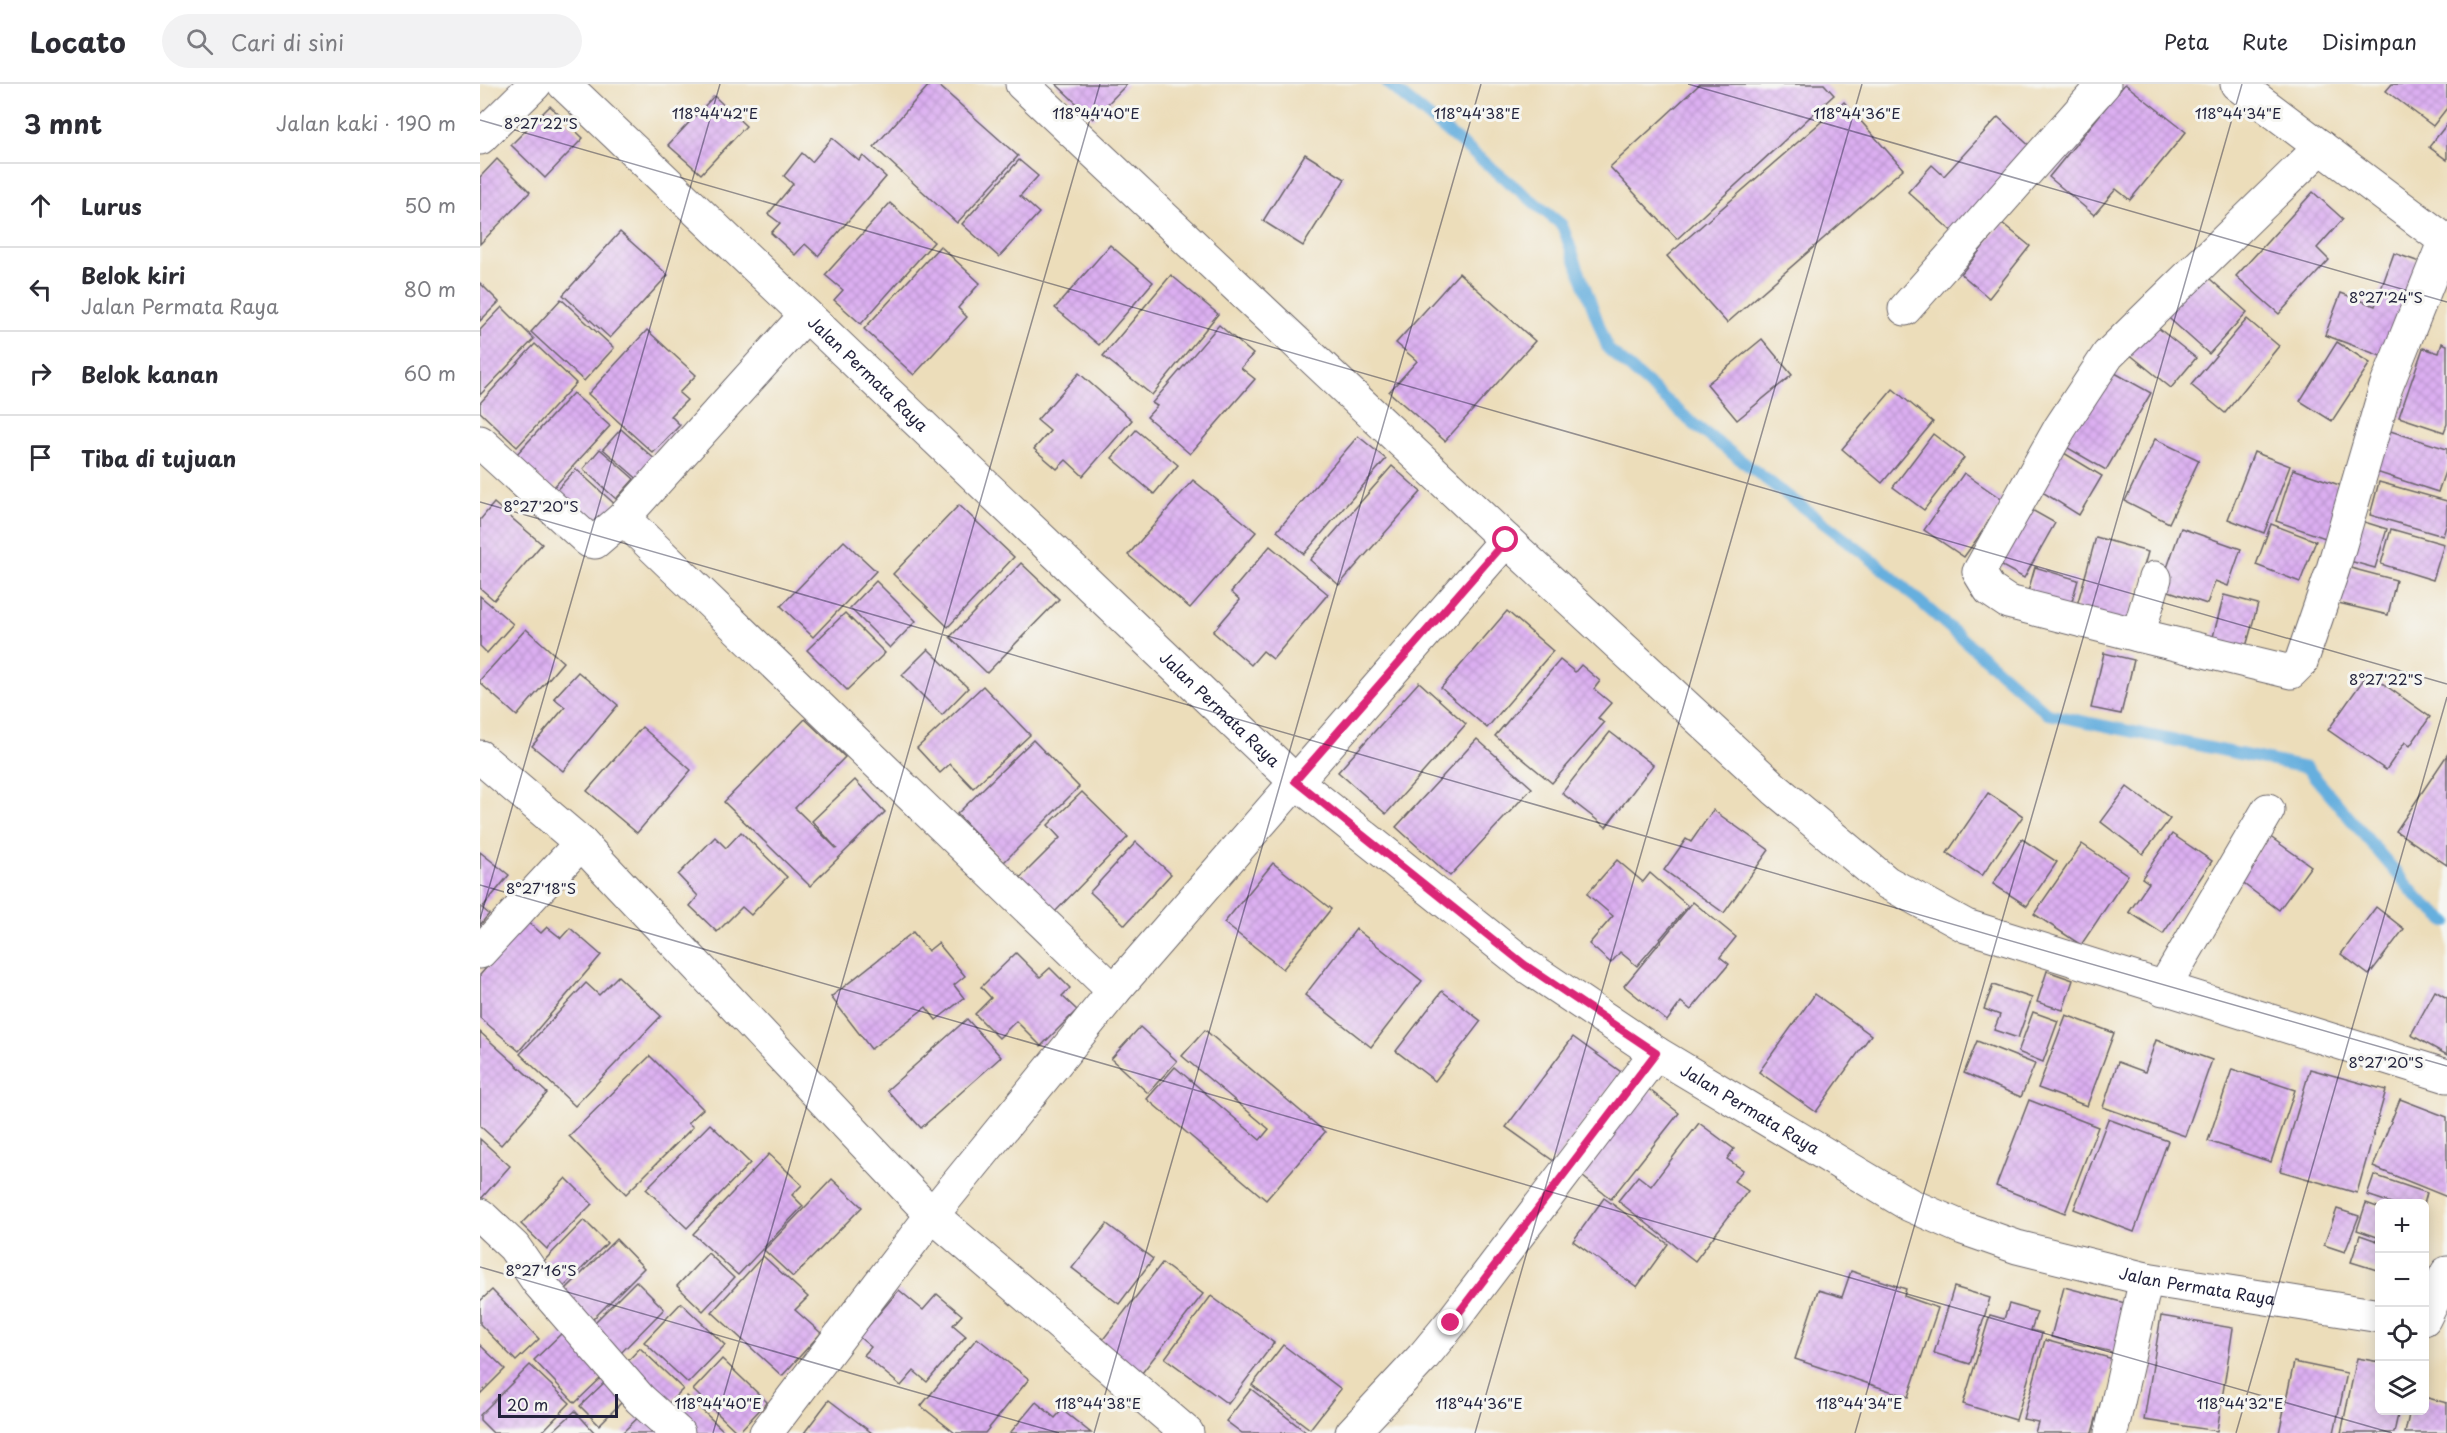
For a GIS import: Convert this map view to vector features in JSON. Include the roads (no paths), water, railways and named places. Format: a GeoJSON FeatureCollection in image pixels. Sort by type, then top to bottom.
{"type":"FeatureCollection","features":[{"type":"Feature","properties":{"kind":"street"},"geometry":{"type":"LineString","coordinates":[[480,138],[535,84]]}},
{"type":"Feature","properties":{"kind":"street","name":"Jalan Permata Raya"},"geometry":{"type":"LineString","coordinates":[[564,84],[974,472],[1295,781],[1525,965],[1656,1053],[1910,1205],[2017,1247],[2146,1279],[2375,1315]]}},
{"type":"Feature","properties":{"kind":"street"},"geometry":{"type":"LineString","coordinates":[[1022,84],[1506,540],[1775,789],[1886,882],[1966,926],[2447,1076]]}},
{"type":"Feature","properties":{"kind":"street"},"geometry":{"type":"LineString","coordinates":[[1905,309],[2104,84]]}},
{"type":"Feature","properties":{"kind":"street"},"geometry":{"type":"LineString","coordinates":[[2237,84],[2321,147],[2446,241],[2386,387],[2333,569],[2301,662],[2290,672],[2008,602],[1990,590],[1979,572],[2060,428],[2108,355],[2321,147]]}},
{"type":"Feature","properties":{"kind":"street"},"geometry":{"type":"LineString","coordinates":[[480,442],[589,541],[595,542],[623,518],[806,315]]}},
{"type":"Feature","properties":{"kind":"street"},"geometry":{"type":"LineString","coordinates":[[623,518],[1114,991]]}},
{"type":"Feature","properties":{"kind":"street"},"geometry":{"type":"LineString","coordinates":[[766,1433],[932,1215],[1114,991],[1506,540]]}},
{"type":"Feature","properties":{"kind":"street"},"geometry":{"type":"LineString","coordinates":[[2138,635],[2155,578]]}},
{"type":"Feature","properties":{"kind":"street"},"geometry":{"type":"LineString","coordinates":[[480,758],[581,843],[932,1215],[1187,1433]]}},
{"type":"Feature","properties":{"kind":"street"},"geometry":{"type":"LineString","coordinates":[[2163,989],[2268,810]]}},
{"type":"Feature","properties":{"kind":"street"},"geometry":{"type":"LineString","coordinates":[[480,952],[581,843]]}},
{"type":"Feature","properties":{"kind":"street"},"geometry":{"type":"LineString","coordinates":[[1352,1433],[1423,1358],[1656,1053]]}},
{"type":"Feature","properties":{"kind":"street"},"geometry":{"type":"LineString","coordinates":[[480,1215],[514,1247],[539,1283],[640,1399],[678,1433]]}},
{"type":"Feature","properties":{"kind":"street"},"geometry":{"type":"LineString","coordinates":[[2429,1311],[2447,1273]]}},
{"type":"Feature","properties":{"kind":"street"},"geometry":{"type":"LineString","coordinates":[[2112,1433],[2146,1279]]}},
{"type":"Feature","properties":{"kind":"street"},"geometry":{"type":"LineString","coordinates":[[2429,1323],[2447,1329]]}},
{"type":"Feature","properties":{"kind":"waterway"},"geometry":{"type":"LineString","coordinates":[[1388,84],[1562,225],[1608,349],[1696,426],[1876,563],[2048,714],[2307,768],[2417,897],[2447,922]]}}]}
